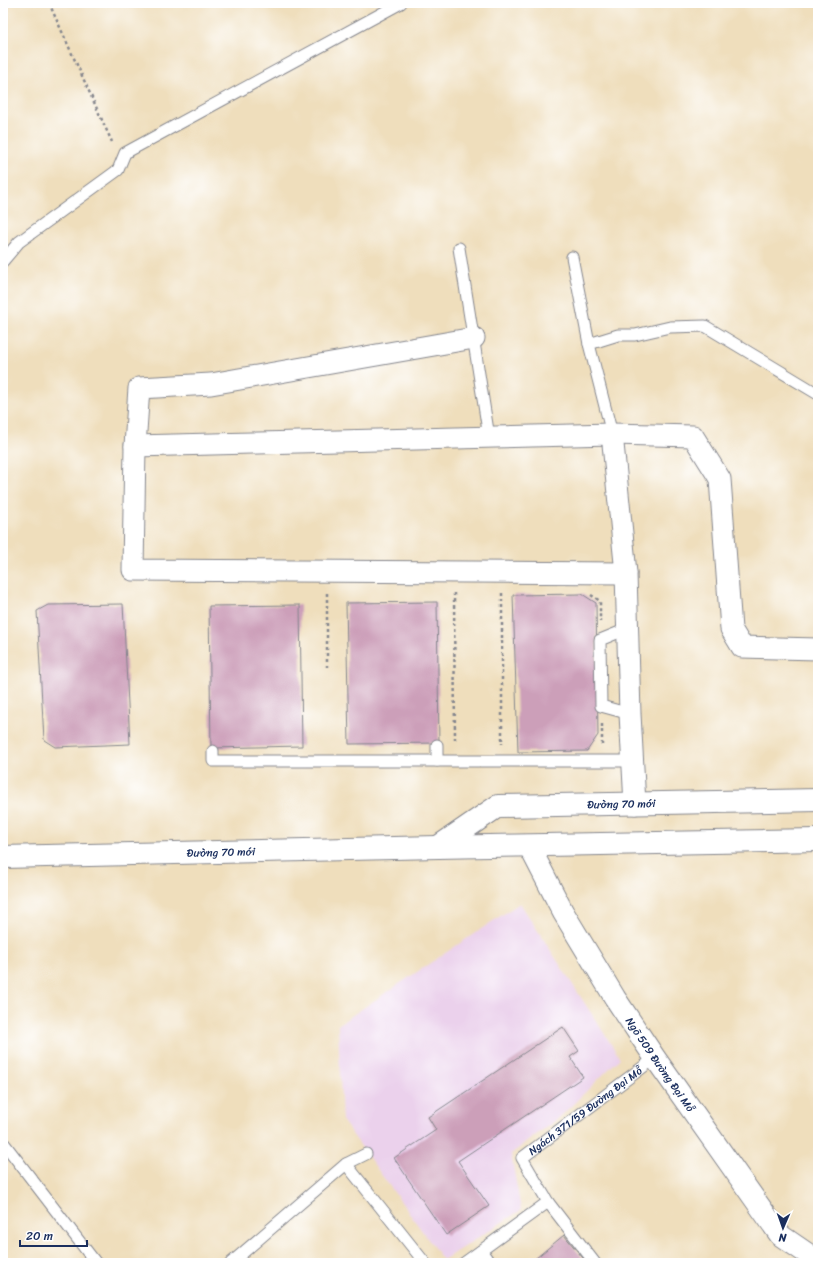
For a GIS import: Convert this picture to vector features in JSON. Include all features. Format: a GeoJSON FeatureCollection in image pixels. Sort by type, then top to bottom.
{"type":"FeatureCollection","features":[{"type":"Feature","properties":{"kind":"street"},"geometry":{"type":"LineString","coordinates":[[474,338],[211,384],[138,388],[135,446],[133,570],[626,573]]}},
{"type":"Feature","properties":{"kind":"street"},"geometry":{"type":"LineString","coordinates":[[135,446],[612,434],[693,436],[720,480],[731,630],[742,647],[818,649]]}},
{"type":"Feature","properties":{"kind":"street"},"geometry":{"type":"LineString","coordinates":[[612,434],[626,573],[630,714],[635,804]]}},
{"type":"Feature","properties":{"kind":"street","name":"Đường 70 mới"},"geometry":{"type":"LineString","coordinates":[[438,847],[498,806],[818,800]]}},
{"type":"Feature","properties":{"kind":"street","name":"Đường 70 mới"},"geometry":{"type":"LineString","coordinates":[[3,857],[818,840]]}},
{"type":"Feature","properties":{"kind":"street","name":"Ngõ 509 Đường Đại Mỗ"},"geometry":{"type":"LineString","coordinates":[[529,846],[563,912],[615,998],[655,1058],[780,1235],[816,1261]]}},
{"type":"Feature","properties":{"kind":"lane"},"geometry":{"type":"LineString","coordinates":[[3,261],[19,242],[118,170],[125,153],[402,3]]}},
{"type":"Feature","properties":{"kind":"lane"},"geometry":{"type":"LineString","coordinates":[[459,248],[489,437]]}},
{"type":"Feature","properties":{"kind":"lane"},"geometry":{"type":"LineString","coordinates":[[572,257],[589,344],[612,434]]}},
{"type":"Feature","properties":{"kind":"lane"},"geometry":{"type":"LineString","coordinates":[[589,344],[618,335],[635,335],[670,327],[706,326],[818,394]]}},
{"type":"Feature","properties":{"kind":"lane"},"geometry":{"type":"LineString","coordinates":[[627,629],[600,640],[601,706],[630,714]]}},
{"type":"Feature","properties":{"kind":"lane"},"geometry":{"type":"LineString","coordinates":[[437,745],[437,761]]}},
{"type":"Feature","properties":{"kind":"lane"},"geometry":{"type":"LineString","coordinates":[[213,751],[213,761],[455,762],[502,761],[523,758],[633,762]]}},
{"type":"Feature","properties":{"kind":"lane","name":"Ngách 371/59 Đường Đại Mỗ"},"geometry":{"type":"LineString","coordinates":[[595,1263],[548,1202],[522,1158],[655,1058]]}},
{"type":"Feature","properties":{"kind":"lane"},"geometry":{"type":"LineString","coordinates":[[3,1142],[96,1263]]}},
{"type":"Feature","properties":{"kind":"lane"},"geometry":{"type":"LineString","coordinates":[[231,1263],[346,1164],[366,1154]]}},
{"type":"Feature","properties":{"kind":"lane"},"geometry":{"type":"LineString","coordinates":[[346,1164],[426,1263]]}},
{"type":"Feature","properties":{"kind":"lane"},"geometry":{"type":"LineString","coordinates":[[464,1263],[548,1202]]}},
{"type":"Feature","properties":{"kind":"lane"},"geometry":{"type":"LineString","coordinates":[[481,1251],[490,1263]]}},
{"type":"Feature","properties":{"kind":"path"},"geometry":{"type":"LineString","coordinates":[[49,3],[115,149],[118,170]]}},
{"type":"Feature","properties":{"kind":"path"},"geometry":{"type":"LineString","coordinates":[[326,572],[327,667]]}},
{"type":"Feature","properties":{"kind":"path"},"geometry":{"type":"LineString","coordinates":[[454,572],[455,762]]}},
{"type":"Feature","properties":{"kind":"path"},"geometry":{"type":"LineString","coordinates":[[502,573],[502,761]]}},
{"type":"Feature","properties":{"kind":"path"},"geometry":{"type":"LineString","coordinates":[[586,592],[600,601],[600,640]]}},
{"type":"Feature","properties":{"kind":"path"},"geometry":{"type":"LineString","coordinates":[[601,706],[602,762]]}},
{"type":"Feature","properties":{"kind":"shaded area"},"geometry":{"type":"Polygon","coordinates":[[[520,903],[620,1058],[561,1116],[511,1154],[521,1210],[443,1260],[342,1120],[338,1025],[520,903]]]}},
{"type":"Feature","properties":{"kind":"building"},"geometry":{"type":"Polygon","coordinates":[[[582,594],[596,603],[598,735],[587,751],[518,752],[513,595],[582,594]]]}},
{"type":"Feature","properties":{"kind":"building"},"geometry":{"type":"Polygon","coordinates":[[[437,602],[439,743],[349,744],[346,603],[437,602]]]}},
{"type":"Feature","properties":{"kind":"building"},"geometry":{"type":"Polygon","coordinates":[[[123,604],[130,744],[55,747],[44,740],[37,611],[48,605],[123,604]]]}},
{"type":"Feature","properties":{"kind":"building"},"geometry":{"type":"Polygon","coordinates":[[[300,605],[302,746],[211,748],[209,606],[300,605]]]}},
{"type":"Feature","properties":{"kind":"building"},"geometry":{"type":"Polygon","coordinates":[[[563,1027],[579,1051],[570,1057],[583,1077],[458,1161],[489,1206],[446,1235],[394,1158],[436,1130],[428,1117],[563,1027]]]}},
{"type":"Feature","properties":{"kind":"building"},"geometry":{"type":"Polygon","coordinates":[[[564,1235],[587,1263],[530,1263],[564,1235]]]}}]}
